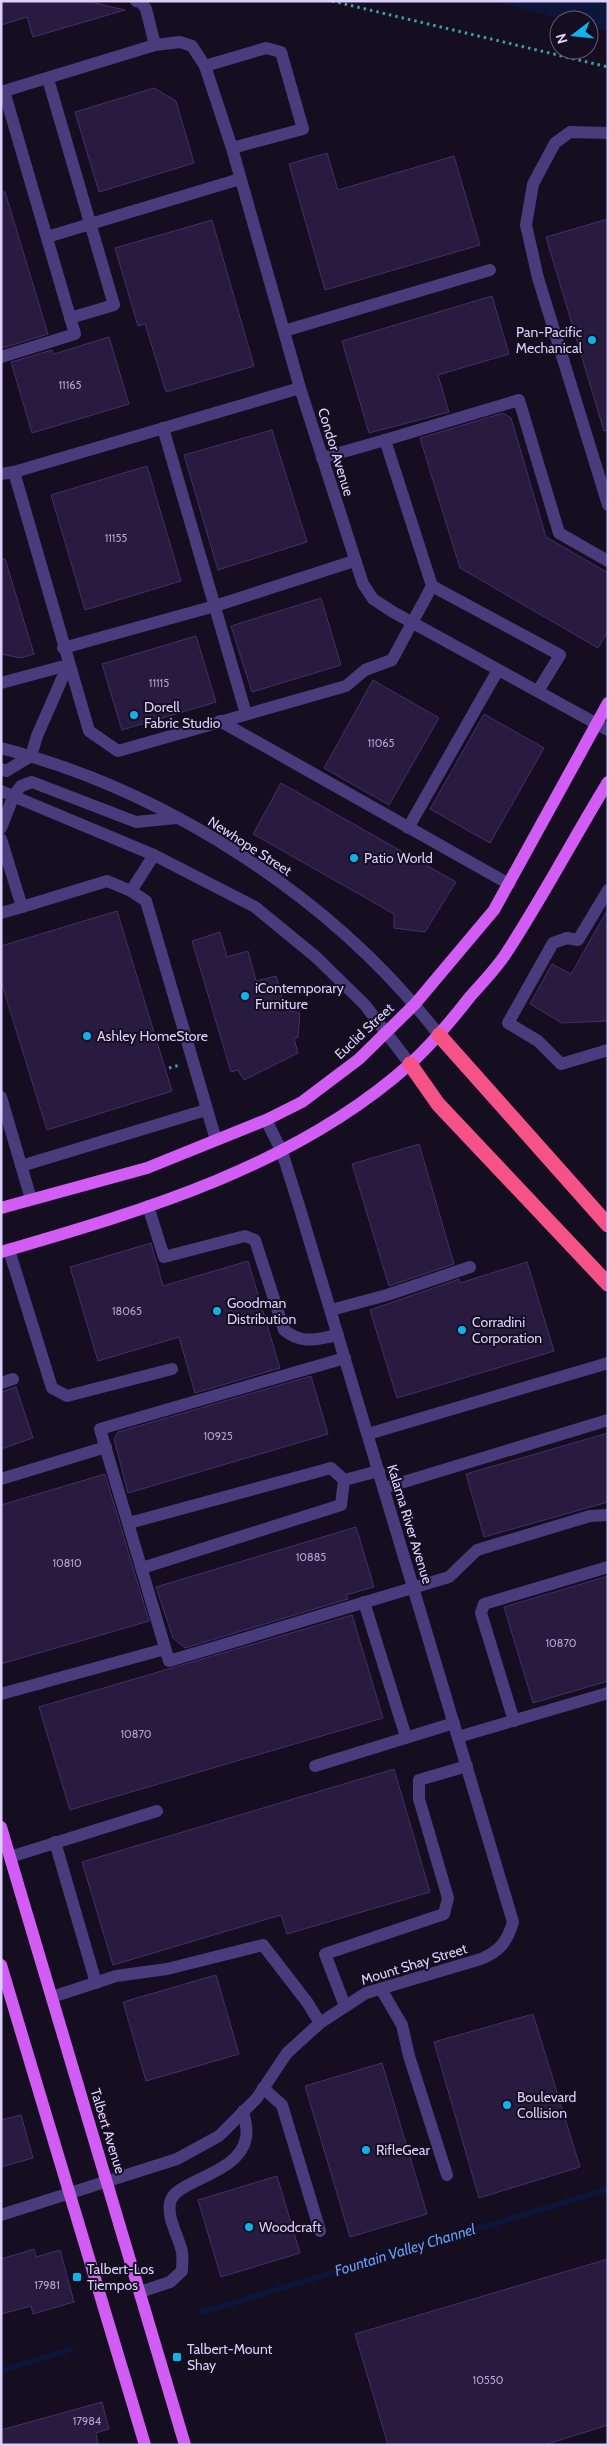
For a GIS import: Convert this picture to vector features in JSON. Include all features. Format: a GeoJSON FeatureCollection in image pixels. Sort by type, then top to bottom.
{"type":"FeatureCollection","features":[{"type":"Feature","properties":{"kind":"highway"},"geometry":{"type":"LineString","coordinates":[[439,1035],[608,1225]]}},
{"type":"Feature","properties":{"kind":"highway"},"geometry":{"type":"LineString","coordinates":[[410,1064],[438,1104],[608,1284]]}},
{"type":"Feature","properties":{"kind":"main road","name":"Euclid Street"},"geometry":{"type":"LineString","coordinates":[[1,1208],[147,1168],[266,1120],[302,1102],[359,1059],[415,1004],[494,910],[608,703]]}},
{"type":"Feature","properties":{"kind":"main road"},"geometry":{"type":"LineString","coordinates":[[5,1251],[148,1206],[231,1175],[282,1152],[330,1123],[410,1064],[439,1035],[504,956],[608,782]]}},
{"type":"Feature","properties":{"kind":"main road","name":"Talbert Avenue"},"geometry":{"type":"LineString","coordinates":[[1,1827],[185,2445]]}},
{"type":"Feature","properties":{"kind":"main road"},"geometry":{"type":"LineString","coordinates":[[1,1965],[145,2445]]}},
{"type":"Feature","properties":{"kind":"street"},"geometry":{"type":"LineString","coordinates":[[1,357],[76,334],[3,92],[156,46],[146,10],[141,2],[136,1]]}},
{"type":"Feature","properties":{"kind":"street","name":"Condor Avenue"},"geometry":{"type":"LineString","coordinates":[[156,46],[180,42],[192,46],[199,54],[205,66],[232,148],[300,388],[354,561],[363,584],[373,599],[413,624],[608,730]]}},
{"type":"Feature","properties":{"kind":"street"},"geometry":{"type":"LineString","coordinates":[[205,66],[266,48],[281,52],[303,129],[232,148]]}},
{"type":"Feature","properties":{"kind":"street"},"geometry":{"type":"LineString","coordinates":[[48,79],[114,305],[70,318]]}},
{"type":"Feature","properties":{"kind":"street"},"geometry":{"type":"LineString","coordinates":[[608,133],[570,132],[555,144],[533,184],[526,225],[538,278],[608,505]]}},
{"type":"Feature","properties":{"kind":"street"},"geometry":{"type":"LineString","coordinates":[[47,238],[240,179]]}},
{"type":"Feature","properties":{"kind":"street"},"geometry":{"type":"LineString","coordinates":[[284,331],[490,270]]}},
{"type":"Feature","properties":{"kind":"street"},"geometry":{"type":"LineString","coordinates":[[300,388],[7,473],[90,731],[118,751],[346,686],[365,670],[392,660],[432,586]]}},
{"type":"Feature","properties":{"kind":"street"},"geometry":{"type":"LineString","coordinates":[[322,458],[518,400],[559,533],[608,561]]}},
{"type":"Feature","properties":{"kind":"street"},"geometry":{"type":"LineString","coordinates":[[163,428],[246,714]]}},
{"type":"Feature","properties":{"kind":"street"},"geometry":{"type":"LineString","coordinates":[[385,440],[432,586],[560,655],[538,691]]}},
{"type":"Feature","properties":{"kind":"street"},"geometry":{"type":"LineString","coordinates":[[63,648],[214,606],[354,561]]}},
{"type":"Feature","properties":{"kind":"street"},"geometry":{"type":"LineString","coordinates":[[1,684],[68,665]]}},
{"type":"Feature","properties":{"kind":"street"},"geometry":{"type":"LineString","coordinates":[[1,769],[6,771],[31,756],[37,736],[68,665]]}},
{"type":"Feature","properties":{"kind":"street"},"geometry":{"type":"LineString","coordinates":[[408,828],[498,670]]}},
{"type":"Feature","properties":{"kind":"street"},"geometry":{"type":"LineString","coordinates":[[220,721],[508,884]]}},
{"type":"Feature","properties":{"kind":"street","name":"Newhope Street"},"geometry":{"type":"LineString","coordinates":[[1,748],[31,756],[102,781],[204,833],[297,895],[342,932],[415,1004],[439,1035]]}},
{"type":"Feature","properties":{"kind":"street"},"geometry":{"type":"LineString","coordinates":[[1,828],[14,794],[20,786],[32,782],[136,822],[176,818]]}},
{"type":"Feature","properties":{"kind":"street"},"geometry":{"type":"LineString","coordinates":[[1,790],[154,855],[255,907],[316,958],[366,1005],[410,1064]]}},
{"type":"Feature","properties":{"kind":"street"},"geometry":{"type":"LineString","coordinates":[[1,839],[22,907]]}},
{"type":"Feature","properties":{"kind":"street"},"geometry":{"type":"LineString","coordinates":[[131,891],[154,855]]}},
{"type":"Feature","properties":{"kind":"street"},"geometry":{"type":"LineString","coordinates":[[1,913],[108,881],[131,891],[146,901],[216,1140]]}},
{"type":"Feature","properties":{"kind":"street"},"geometry":{"type":"LineString","coordinates":[[608,890],[578,940],[567,938],[553,942],[508,1023],[538,1041],[561,1064],[608,1050]]}},
{"type":"Feature","properties":{"kind":"street"},"geometry":{"type":"LineString","coordinates":[[1,1097],[31,1199]]}},
{"type":"Feature","properties":{"kind":"street"},"geometry":{"type":"LineString","coordinates":[[21,1166],[206,1110]]}},
{"type":"Feature","properties":{"kind":"street","name":"Kalama River Avenue"},"geometry":{"type":"LineString","coordinates":[[266,1120],[282,1152],[467,1766],[513,1922],[508,1939]]}},
{"type":"Feature","properties":{"kind":"street"},"geometry":{"type":"LineString","coordinates":[[148,1206],[164,1258],[245,1236],[255,1240],[284,1330],[294,1338],[310,1341],[338,1335]]}},
{"type":"Feature","properties":{"kind":"street"},"geometry":{"type":"LineString","coordinates":[[5,1251],[52,1388],[67,1396],[172,1368]]}},
{"type":"Feature","properties":{"kind":"street"},"geometry":{"type":"LineString","coordinates":[[330,1310],[387,1295],[470,1267]]}},
{"type":"Feature","properties":{"kind":"street"},"geometry":{"type":"LineString","coordinates":[[345,1358],[100,1429],[169,1661],[449,1577],[476,1550],[590,1516],[608,1515]]}},
{"type":"Feature","properties":{"kind":"street"},"geometry":{"type":"LineString","coordinates":[[368,1434],[608,1363]]}},
{"type":"Feature","properties":{"kind":"street"},"geometry":{"type":"LineString","coordinates":[[384,1488],[608,1420]]}},
{"type":"Feature","properties":{"kind":"street"},"geometry":{"type":"LineString","coordinates":[[1,1479],[106,1447]]}},
{"type":"Feature","properties":{"kind":"street"},"geometry":{"type":"LineString","coordinates":[[129,1523],[332,1468],[344,1480]]}},
{"type":"Feature","properties":{"kind":"street"},"geometry":{"type":"LineString","coordinates":[[344,1480],[379,1471]]}},
{"type":"Feature","properties":{"kind":"street"},"geometry":{"type":"LineString","coordinates":[[142,1568],[341,1505],[344,1480]]}},
{"type":"Feature","properties":{"kind":"street"},"geometry":{"type":"LineString","coordinates":[[514,1721],[481,1613],[484,1604],[608,1567]]}},
{"type":"Feature","properties":{"kind":"street"},"geometry":{"type":"LineString","coordinates":[[364,1602],[406,1737]]}},
{"type":"Feature","properties":{"kind":"street"},"geometry":{"type":"LineString","coordinates":[[1,1694],[165,1649]]}},
{"type":"Feature","properties":{"kind":"street"},"geometry":{"type":"LineString","coordinates":[[458,1737],[608,1693]]}},
{"type":"Feature","properties":{"kind":"street"},"geometry":{"type":"LineString","coordinates":[[315,1766],[454,1723]]}},
{"type":"Feature","properties":{"kind":"street"},"geometry":{"type":"LineString","coordinates":[[345,2006],[325,1954],[444,1914],[448,1898],[419,1799],[419,1780],[467,1766]]}},
{"type":"Feature","properties":{"kind":"street"},"geometry":{"type":"LineString","coordinates":[[10,1856],[157,1811]]}},
{"type":"Feature","properties":{"kind":"street"},"geometry":{"type":"LineString","coordinates":[[55,1842],[96,1983]]}},
{"type":"Feature","properties":{"kind":"street","name":"Mount Shay Street"},"geometry":{"type":"LineString","coordinates":[[1,2215],[177,2159],[219,2136],[264,2088],[287,2053],[320,2022],[366,1993],[481,1960],[496,1953],[508,1939]]}},
{"type":"Feature","properties":{"kind":"street"},"geometry":{"type":"LineString","coordinates":[[52,1997],[116,1976],[167,1969],[264,1945],[320,2022]]}},
{"type":"Feature","properties":{"kind":"street"},"geometry":{"type":"LineString","coordinates":[[381,1989],[402,2025],[409,2056],[447,2176]]}},
{"type":"Feature","properties":{"kind":"street"},"geometry":{"type":"LineString","coordinates":[[264,2088],[282,2105],[320,2231]]}},
{"type":"Feature","properties":{"kind":"street"},"geometry":{"type":"LineString","coordinates":[[140,2292],[170,2282],[182,2271],[183,2253],[170,2214],[170,2202],[176,2192],[227,2165],[241,2154],[247,2137],[244,2111]]}},
{"type":"Feature","properties":{"kind":"path"},"geometry":{"type":"LineString","coordinates":[[332,1],[608,67]]}},
{"type":"Feature","properties":{"kind":"water"},"geometry":{"type":"Polygon","coordinates":[[[493,1],[608,1],[608,31],[599,29],[599,10],[549,10],[549,16],[493,1]]]}},
{"type":"Feature","properties":{"kind":"building"},"geometry":{"type":"Polygon","coordinates":[[[1,1],[86,1],[125,10],[33,37],[27,17],[1,25],[1,1]]]}},
{"type":"Feature","properties":{"kind":"building"},"geometry":{"type":"Polygon","coordinates":[[[154,88],[176,101],[194,163],[99,192],[75,112],[154,88]]]}},
{"type":"Feature","properties":{"kind":"building"},"geometry":{"type":"Polygon","coordinates":[[[327,153],[338,190],[454,156],[480,245],[325,290],[289,164],[327,153]]]}},
{"type":"Feature","properties":{"kind":"building"},"geometry":{"type":"Polygon","coordinates":[[[1,192],[5,192],[48,334],[6,347],[1,347],[1,192]]]}},
{"type":"Feature","properties":{"kind":"building","name":"Pan-Pacific Mechanical"},"geometry":{"type":"Polygon","coordinates":[[[608,219],[608,430],[604,431],[546,237],[608,219]]]}},
{"type":"Feature","properties":{"kind":"building"},"geometry":{"type":"Polygon","coordinates":[[[212,220],[254,366],[166,392],[145,324],[138,326],[115,248],[212,220]]]}},
{"type":"Feature","properties":{"kind":"building"},"geometry":{"type":"Polygon","coordinates":[[[492,296],[509,354],[438,375],[449,412],[369,433],[342,341],[492,296]]]}},
{"type":"Feature","properties":{"kind":"building"},"geometry":{"type":"Polygon","coordinates":[[[109,337],[129,404],[32,433],[11,362],[52,350],[54,354],[109,337]]]}},
{"type":"Feature","properties":{"kind":"building"},"geometry":{"type":"Polygon","coordinates":[[[503,413],[511,418],[546,537],[608,573],[608,631],[598,648],[460,568],[420,438],[503,413]]]}},
{"type":"Feature","properties":{"kind":"building"},"geometry":{"type":"Polygon","coordinates":[[[272,430],[307,542],[218,570],[184,455],[272,430]]]}},
{"type":"Feature","properties":{"kind":"building"},"geometry":{"type":"Polygon","coordinates":[[[147,466],[181,581],[85,610],[51,495],[147,466]]]}},
{"type":"Feature","properties":{"kind":"building"},"geometry":{"type":"Polygon","coordinates":[[[1,559],[5,559],[34,654],[21,658],[1,654],[1,559]]]}},
{"type":"Feature","properties":{"kind":"building"},"geometry":{"type":"Polygon","coordinates":[[[321,598],[341,665],[252,692],[231,626],[321,598]]]}},
{"type":"Feature","properties":{"kind":"building"},"geometry":{"type":"Polygon","coordinates":[[[196,636],[216,702],[122,730],[102,664],[196,636]]]}},
{"type":"Feature","properties":{"kind":"building"},"geometry":{"type":"Polygon","coordinates":[[[373,680],[439,718],[389,805],[324,768],[373,680]]]}},
{"type":"Feature","properties":{"kind":"building"},"geometry":{"type":"Polygon","coordinates":[[[484,714],[544,748],[490,843],[430,809],[484,714]]]}},
{"type":"Feature","properties":{"kind":"building","name":"Patio World"},"geometry":{"type":"Polygon","coordinates":[[[281,783],[456,882],[425,932],[394,928],[394,914],[253,834],[281,783]]]}},
{"type":"Feature","properties":{"kind":"building"},"geometry":{"type":"Polygon","coordinates":[[[608,909],[608,1021],[562,1023],[530,1004],[552,964],[571,974],[608,909]]]}},
{"type":"Feature","properties":{"kind":"building","name":"Ashley HomeStore"},"geometry":{"type":"Polygon","coordinates":[[[117,911],[172,1091],[47,1130],[1,981],[1,946],[117,911]]]}},
{"type":"Feature","properties":{"kind":"building","name":"iContemporary Furniture"},"geometry":{"type":"Polygon","coordinates":[[[220,932],[227,957],[248,951],[256,981],[276,976],[286,1010],[300,1013],[298,1037],[294,1038],[298,1053],[244,1080],[238,1070],[231,1072],[192,941],[220,932]]]}},
{"type":"Feature","properties":{"kind":"building"},"geometry":{"type":"Polygon","coordinates":[[[419,1144],[454,1264],[389,1286],[352,1164],[419,1144]]]}},
{"type":"Feature","properties":{"kind":"building"},"geometry":{"type":"Polygon","coordinates":[[[151,1243],[163,1286],[248,1261],[280,1368],[195,1393],[179,1337],[98,1361],[70,1267],[151,1243]]]}},
{"type":"Feature","properties":{"kind":"building","name":"Corradini Corporation"},"geometry":{"type":"Polygon","coordinates":[[[527,1262],[554,1351],[397,1398],[370,1310],[459,1279],[460,1283],[527,1262]]]}},
{"type":"Feature","properties":{"kind":"building"},"geometry":{"type":"Polygon","coordinates":[[[311,1376],[328,1434],[128,1493],[114,1439],[118,1432],[311,1376]]]}},
{"type":"Feature","properties":{"kind":"building"},"geometry":{"type":"Polygon","coordinates":[[[16,1387],[33,1438],[1,1449],[1,1392],[16,1387]]]}},
{"type":"Feature","properties":{"kind":"building"},"geometry":{"type":"Polygon","coordinates":[[[608,1433],[608,1502],[484,1537],[466,1474],[608,1433]]]}},
{"type":"Feature","properties":{"kind":"building"},"geometry":{"type":"Polygon","coordinates":[[[105,1474],[149,1621],[1,1664],[1,1505],[105,1474]]]}},
{"type":"Feature","properties":{"kind":"building"},"geometry":{"type":"Polygon","coordinates":[[[356,1527],[374,1587],[346,1595],[348,1599],[185,1648],[173,1638],[156,1587],[356,1527]]]}},
{"type":"Feature","properties":{"kind":"building"},"geometry":{"type":"Polygon","coordinates":[[[608,1576],[608,1681],[533,1703],[504,1607],[608,1576]]]}},
{"type":"Feature","properties":{"kind":"building"},"geometry":{"type":"Polygon","coordinates":[[[352,1615],[383,1718],[70,1810],[39,1707],[352,1615]]]}},
{"type":"Feature","properties":{"kind":"building"},"geometry":{"type":"Polygon","coordinates":[[[394,1769],[430,1892],[287,1934],[281,1915],[113,1965],[82,1862],[394,1769]]]}},
{"type":"Feature","properties":{"kind":"building"},"geometry":{"type":"Polygon","coordinates":[[[216,1975],[239,2054],[146,2081],[123,2002],[216,1975]]]}},
{"type":"Feature","properties":{"kind":"building","name":"Boulevard Collision"},"geometry":{"type":"Polygon","coordinates":[[[533,2014],[580,2167],[479,2198],[434,2042],[533,2014]]]}},
{"type":"Feature","properties":{"kind":"building","name":"RifleGear"},"geometry":{"type":"Polygon","coordinates":[[[382,2063],[427,2214],[350,2237],[305,2086],[382,2063]]]}},
{"type":"Feature","properties":{"kind":"building"},"geometry":{"type":"Polygon","coordinates":[[[21,2115],[33,2158],[1,2167],[1,2120],[21,2115]]]}},
{"type":"Feature","properties":{"kind":"building","name":"Woodcraft"},"geometry":{"type":"Polygon","coordinates":[[[277,2176],[300,2253],[221,2277],[198,2200],[277,2176]]]}},
{"type":"Feature","properties":{"kind":"building"},"geometry":{"type":"Polygon","coordinates":[[[34,2249],[36,2257],[60,2250],[74,2302],[33,2314],[31,2306],[1,2314],[1,2259],[34,2249]]]}},
{"type":"Feature","properties":{"kind":"building"},"geometry":{"type":"Polygon","coordinates":[[[608,2259],[608,2425],[544,2445],[388,2445],[355,2334],[608,2259]]]}},
{"type":"Feature","properties":{"kind":"building"},"geometry":{"type":"Polygon","coordinates":[[[102,2402],[109,2429],[96,2433],[98,2445],[1,2445],[1,2430],[102,2402]]]}},
{"type":"Feature","properties":{"kind":"waterway","name":"Fountain Valley Channel"},"geometry":{"type":"LineString","coordinates":[[203,2312],[608,2189]]}},
{"type":"Feature","properties":{"kind":"waterway","name":"Fountain Valley Channel"},"geometry":{"type":"LineString","coordinates":[[1,2371],[71,2349]]}},
{"type":"Feature","properties":{"kind":"place","name":"Pan-Pacific Mechanical"},"geometry":{"type":"Point","coordinates":[592,340]}},
{"type":"Feature","properties":{"kind":"place","name":"Dorell Fabric Studio"},"geometry":{"type":"Point","coordinates":[134,715]}},
{"type":"Feature","properties":{"kind":"place","name":"Patio World"},"geometry":{"type":"Point","coordinates":[354,858]}},
{"type":"Feature","properties":{"kind":"place","name":"iContemporary Furniture"},"geometry":{"type":"Point","coordinates":[245,996]}},
{"type":"Feature","properties":{"kind":"place","name":"Ashley HomeStore"},"geometry":{"type":"Point","coordinates":[87,1036]}},
{"type":"Feature","properties":{"kind":"place","name":"Goodman Distribution"},"geometry":{"type":"Point","coordinates":[217,1311]}},
{"type":"Feature","properties":{"kind":"place","name":"Corradini Corporation"},"geometry":{"type":"Point","coordinates":[462,1330]}},
{"type":"Feature","properties":{"kind":"place","name":"Boulevard Collision"},"geometry":{"type":"Point","coordinates":[507,2105]}},
{"type":"Feature","properties":{"kind":"place","name":"RifleGear"},"geometry":{"type":"Point","coordinates":[366,2150]}},
{"type":"Feature","properties":{"kind":"place","name":"Woodcraft"},"geometry":{"type":"Point","coordinates":[249,2227]}},
{"type":"Feature","properties":{"kind":"place","name":"Talbert-Los Tiempos"},"geometry":{"type":"Point","coordinates":[77,2277]}},
{"type":"Feature","properties":{"kind":"place","name":"Talbert-Mount Shay"},"geometry":{"type":"Point","coordinates":[177,2357]}}]}
